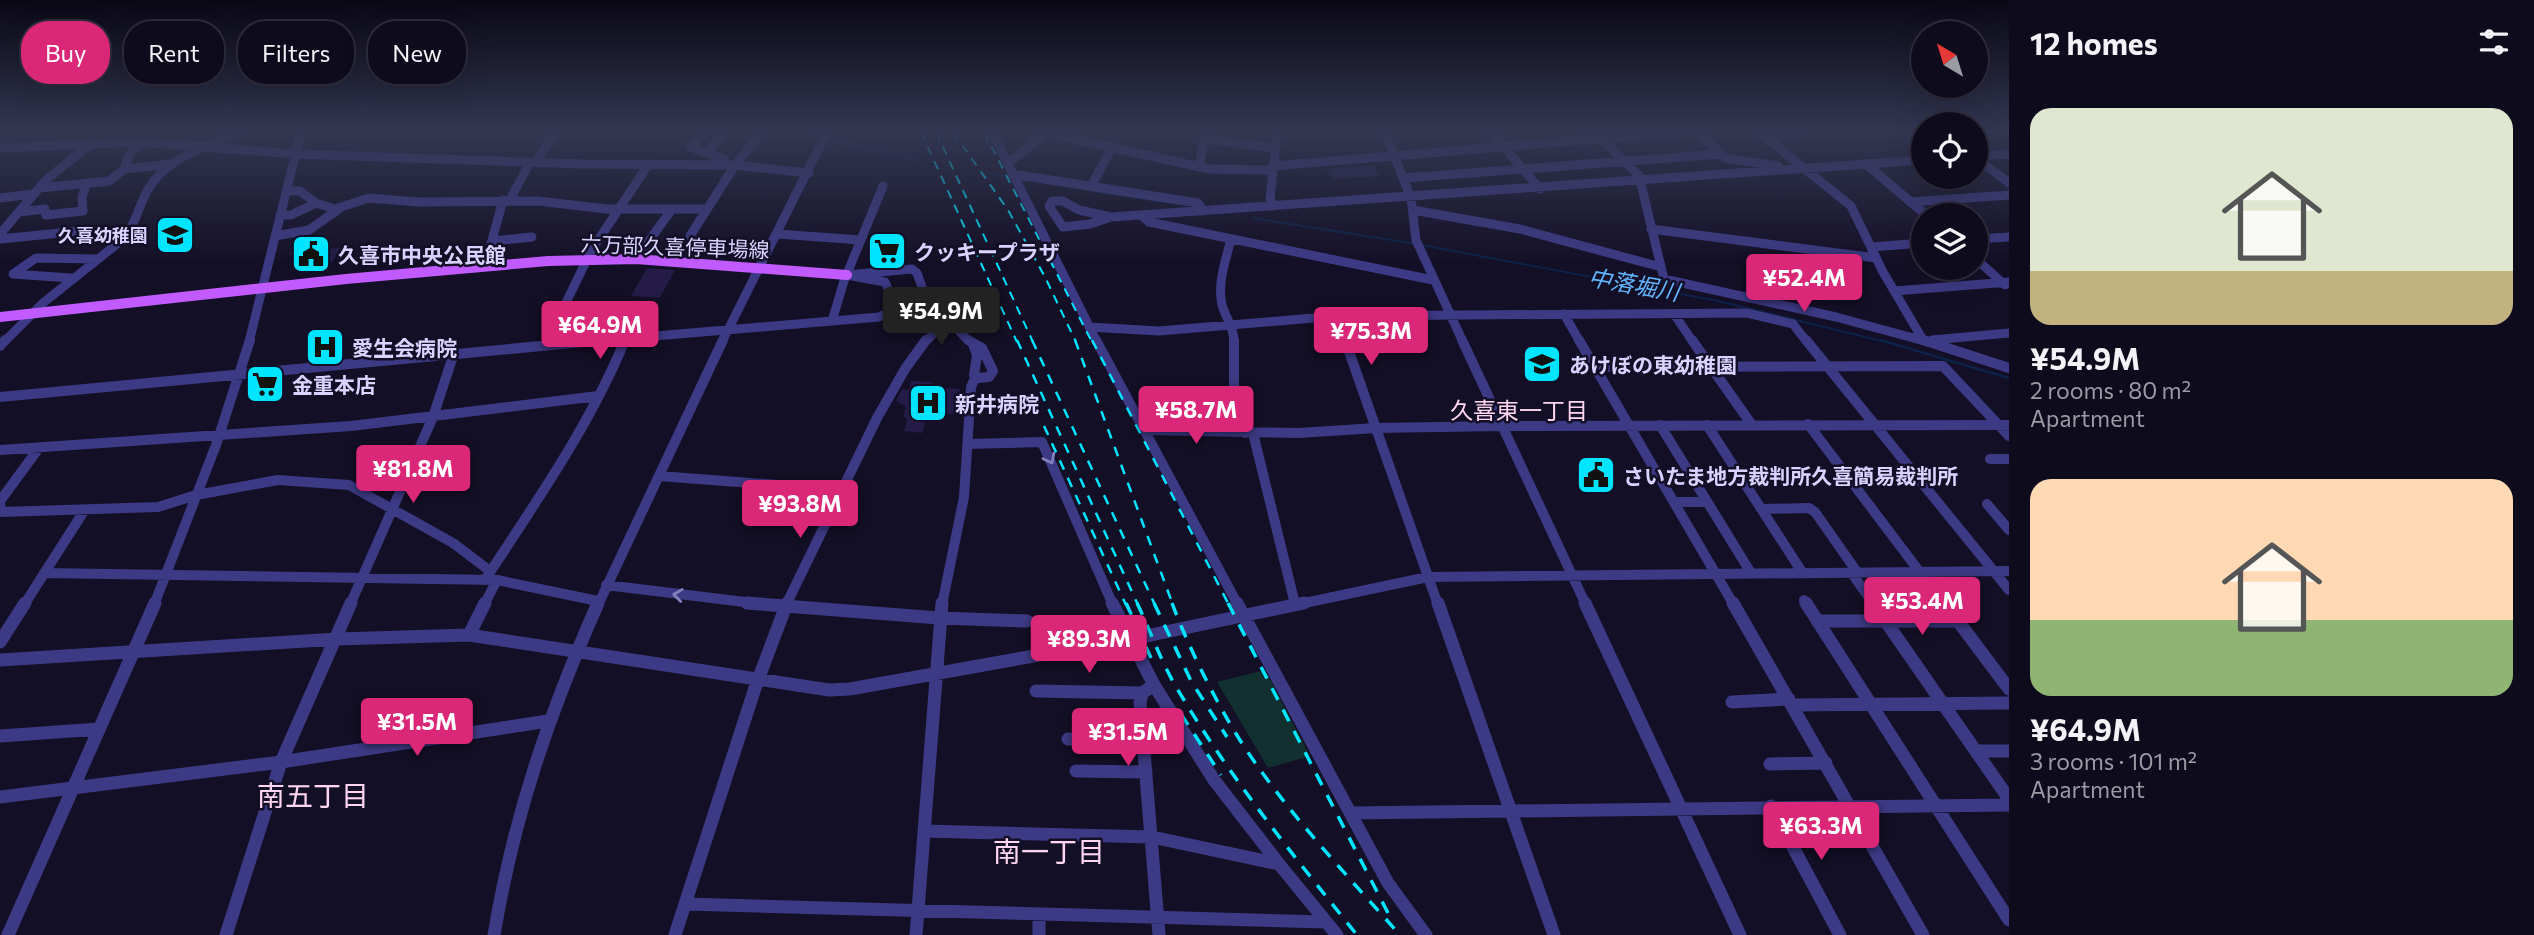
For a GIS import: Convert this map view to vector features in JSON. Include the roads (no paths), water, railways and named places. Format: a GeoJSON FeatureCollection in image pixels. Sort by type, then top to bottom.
{"type":"FeatureCollection","features":[{"type":"Feature","properties":{"kind":"main road","name":"六万部久喜停車場線"},"geometry":{"type":"LineString","coordinates":[[0,317],[485,266],[584,260],[636,259],[847,275]]}},
{"type":"Feature","properties":{"kind":"street"},"geometry":{"type":"LineString","coordinates":[[0,237],[36,191],[54,176]]}},
{"type":"Feature","properties":{"kind":"street"},"geometry":{"type":"LineString","coordinates":[[0,198],[110,181],[116,176]]}},
{"type":"Feature","properties":{"kind":"street"},"geometry":{"type":"LineString","coordinates":[[0,346],[30,313],[130,233],[150,185],[160,176]]}},
{"type":"Feature","properties":{"kind":"street"},"geometry":{"type":"LineString","coordinates":[[8,935],[167,574],[239,374],[290,176]]}},
{"type":"Feature","properties":{"kind":"street"},"geometry":{"type":"LineString","coordinates":[[485,266],[506,200],[523,176]]}},
{"type":"Feature","properties":{"kind":"street"},"geometry":{"type":"LineString","coordinates":[[546,345],[584,260],[614,209],[640,176]]}},
{"type":"Feature","properties":{"kind":"street"},"geometry":{"type":"LineString","coordinates":[[690,236],[728,176]]}},
{"type":"Feature","properties":{"kind":"street"},"geometry":{"type":"LineString","coordinates":[[494,935],[500,893],[519,809],[548,720],[598,600],[728,329],[808,176]]}},
{"type":"Feature","properties":{"kind":"street"},"geometry":{"type":"LineString","coordinates":[[1091,186],[1097,176]]}},
{"type":"Feature","properties":{"kind":"street"},"geometry":{"type":"LineString","coordinates":[[1272,176],[1270,199],[1273,206]]}},
{"type":"Feature","properties":{"kind":"street"},"geometry":{"type":"LineString","coordinates":[[1434,176],[1403,178],[1411,198],[1417,244],[1740,935]]}},
{"type":"Feature","properties":{"kind":"street"},"geometry":{"type":"LineString","coordinates":[[1528,176],[1540,189]]}},
{"type":"Feature","properties":{"kind":"street"},"geometry":{"type":"LineString","coordinates":[[1638,176],[1664,279],[1750,297],[1924,341],[2009,368]]}},
{"type":"Feature","properties":{"kind":"street"},"geometry":{"type":"LineString","coordinates":[[1111,217],[1086,212],[1060,200],[1049,204],[1058,224],[1063,227],[1090,224],[1111,217],[1712,176]]}},
{"type":"Feature","properties":{"kind":"street"},"geometry":{"type":"LineString","coordinates":[[1810,176],[1851,206],[1883,272],[1924,341]]}},
{"type":"Feature","properties":{"kind":"street"},"geometry":{"type":"LineString","coordinates":[[1879,176],[1910,202],[2009,195]]}},
{"type":"Feature","properties":{"kind":"street"},"geometry":{"type":"LineString","coordinates":[[1014,178],[1091,186],[1198,203],[1203,211]]}},
{"type":"Feature","properties":{"kind":"street"},"geometry":{"type":"LineString","coordinates":[[1014,178],[1089,327],[1350,813],[1391,888],[1426,935]]}},
{"type":"Feature","properties":{"kind":"street"},"geometry":{"type":"LineString","coordinates":[[19,212],[45,209],[46,215],[83,211],[82,197],[87,183]]}},
{"type":"Feature","properties":{"kind":"street"},"geometry":{"type":"LineString","coordinates":[[832,321],[847,275],[883,186]]}},
{"type":"Feature","properties":{"kind":"street"},"geometry":{"type":"LineString","coordinates":[[286,191],[300,191],[316,203],[339,209]]}},
{"type":"Feature","properties":{"kind":"street"},"geometry":{"type":"LineString","coordinates":[[275,236],[309,230],[339,209],[369,198],[418,202],[506,200],[614,209],[707,209]]}},
{"type":"Feature","properties":{"kind":"street"},"geometry":{"type":"LineString","coordinates":[[280,215],[290,215],[316,203]]}},
{"type":"Feature","properties":{"kind":"street"},"geometry":{"type":"LineString","coordinates":[[636,259],[672,209]]}},
{"type":"Feature","properties":{"kind":"street"},"geometry":{"type":"LineString","coordinates":[[1413,209],[1536,233],[1585,245],[1632,262],[1661,267]]}},
{"type":"Feature","properties":{"kind":"street"},"geometry":{"type":"LineString","coordinates":[[1141,215],[1149,222],[1433,280]]}},
{"type":"Feature","properties":{"kind":"street"},"geometry":{"type":"LineString","coordinates":[[1651,229],[1876,258]]}},
{"type":"Feature","properties":{"kind":"street"},"geometry":{"type":"LineString","coordinates":[[0,237],[80,231]]}},
{"type":"Feature","properties":{"kind":"street"},"geometry":{"type":"LineString","coordinates":[[778,234],[861,240]]}},
{"type":"Feature","properties":{"kind":"street"},"geometry":{"type":"LineString","coordinates":[[493,241],[532,237]]}},
{"type":"Feature","properties":{"kind":"street"},"geometry":{"type":"LineString","coordinates":[[1988,238],[2009,237]]}},
{"type":"Feature","properties":{"kind":"street"},"geometry":{"type":"LineString","coordinates":[[1231,239],[1218,291],[1227,321],[1234,330],[1234,402],[1249,433],[1295,604]]}},
{"type":"Feature","properties":{"kind":"street"},"geometry":{"type":"LineString","coordinates":[[1871,247],[1911,244]]}},
{"type":"Feature","properties":{"kind":"street"},"geometry":{"type":"LineString","coordinates":[[71,278],[13,274],[36,258],[99,259]]}},
{"type":"Feature","properties":{"kind":"street"},"geometry":{"type":"LineString","coordinates":[[847,275],[909,269],[916,271],[926,298],[950,318],[960,335],[982,348],[993,371],[989,377],[976,376]]}},
{"type":"Feature","properties":{"kind":"street"},"geometry":{"type":"LineString","coordinates":[[1988,269],[2007,284]]}},
{"type":"Feature","properties":{"kind":"street"},"geometry":{"type":"LineString","coordinates":[[892,272],[888,274],[887,284],[899,307]]}},
{"type":"Feature","properties":{"kind":"street"},"geometry":{"type":"LineString","coordinates":[[847,275],[887,284]]}},
{"type":"Feature","properties":{"kind":"street"},"geometry":{"type":"LineString","coordinates":[[1894,291],[2007,284]]}},
{"type":"Feature","properties":{"kind":"street"},"geometry":{"type":"LineString","coordinates":[[912,307],[926,298]]}},
{"type":"Feature","properties":{"kind":"street"},"geometry":{"type":"LineString","coordinates":[[0,397],[546,345],[879,317],[899,307],[935,308]]}},
{"type":"Feature","properties":{"kind":"street"},"geometry":{"type":"LineString","coordinates":[[1089,327],[1159,331],[1337,316],[1747,313],[1793,324],[2009,590]]}},
{"type":"Feature","properties":{"kind":"street"},"geometry":{"type":"LineString","coordinates":[[1564,314],[1791,702],[1923,935]]}},
{"type":"Feature","properties":{"kind":"street"},"geometry":{"type":"LineString","coordinates":[[1674,314],[1752,425]]}},
{"type":"Feature","properties":{"kind":"street"},"geometry":{"type":"LineString","coordinates":[[1337,316],[1554,935]]}},
{"type":"Feature","properties":{"kind":"street"},"geometry":{"type":"LineString","coordinates":[[675,935],[758,680],[786,604],[880,412],[914,356],[942,323],[950,318]]}},
{"type":"Feature","properties":{"kind":"street"},"geometry":{"type":"LineString","coordinates":[[1924,341],[2009,333]]}},
{"type":"Feature","properties":{"kind":"street"},"geometry":{"type":"LineString","coordinates":[[469,635],[491,577],[546,489],[598,396],[626,338]]}},
{"type":"Feature","properties":{"kind":"street"},"geometry":{"type":"LineString","coordinates":[[916,935],[939,618],[964,497],[971,384],[976,376],[977,355],[973,344]]}},
{"type":"Feature","properties":{"kind":"street"},"geometry":{"type":"LineString","coordinates":[[226,935],[281,762],[433,418],[454,354]]}},
{"type":"Feature","properties":{"kind":"street"},"geometry":{"type":"LineString","coordinates":[[1594,367],[1826,364],[1943,366],[2004,425],[2009,436]]}},
{"type":"Feature","properties":{"kind":"street"},"geometry":{"type":"LineString","coordinates":[[0,450],[217,437],[433,418],[598,396]]}},
{"type":"Feature","properties":{"kind":"street"},"geometry":{"type":"LineString","coordinates":[[1808,424],[1919,571]]}},
{"type":"Feature","properties":{"kind":"street"},"geometry":{"type":"LineString","coordinates":[[1660,425],[1751,573]]}},
{"type":"Feature","properties":{"kind":"street"},"geometry":{"type":"LineString","coordinates":[[1707,425],[1802,572]]}},
{"type":"Feature","properties":{"kind":"street"},"geometry":{"type":"LineString","coordinates":[[1146,430],[1249,433],[1503,426],[2004,425]]}},
{"type":"Feature","properties":{"kind":"street"},"geometry":{"type":"LineString","coordinates":[[968,444],[1042,442],[1071,504],[1148,689],[1214,780],[1337,935]]}},
{"type":"Feature","properties":{"kind":"street"},"geometry":{"type":"LineString","coordinates":[[39,448],[0,501],[1,512],[84,512],[158,507],[196,495],[278,480],[349,485],[453,543],[491,577]]}},
{"type":"Feature","properties":{"kind":"street"},"geometry":{"type":"LineString","coordinates":[[1990,459],[2009,459]]}},
{"type":"Feature","properties":{"kind":"street"},"geometry":{"type":"LineString","coordinates":[[659,476],[842,490]]}},
{"type":"Feature","properties":{"kind":"street"},"geometry":{"type":"LineString","coordinates":[[1675,502],[1707,502]]}},
{"type":"Feature","properties":{"kind":"street"},"geometry":{"type":"LineString","coordinates":[[1987,504],[2009,530]]}},
{"type":"Feature","properties":{"kind":"street"},"geometry":{"type":"LineString","coordinates":[[1761,509],[1809,508],[1815,512],[1885,621],[2009,799]]}},
{"type":"Feature","properties":{"kind":"street"},"geometry":{"type":"LineString","coordinates":[[0,642],[84,512]]}},
{"type":"Feature","properties":{"kind":"street"},"geometry":{"type":"LineString","coordinates":[[0,660],[337,639],[469,635],[829,691],[1128,639],[1428,577],[2009,571]]}},
{"type":"Feature","properties":{"kind":"street"},"geometry":{"type":"LineString","coordinates":[[44,573],[362,579],[491,577],[598,600]]}},
{"type":"Feature","properties":{"kind":"street"},"geometry":{"type":"LineString","coordinates":[[606,585],[746,603],[786,604],[939,618],[1027,621]]}},
{"type":"Feature","properties":{"kind":"street"},"geometry":{"type":"LineString","coordinates":[[1804,600],[2009,920]]}},
{"type":"Feature","properties":{"kind":"street"},"geometry":{"type":"LineString","coordinates":[[1817,621],[1958,621],[2009,689]]}},
{"type":"Feature","properties":{"kind":"street"},"geometry":{"type":"LineString","coordinates":[[1036,691],[1148,689]]}},
{"type":"Feature","properties":{"kind":"street"},"geometry":{"type":"LineString","coordinates":[[1148,689],[1140,703],[1159,935]]}},
{"type":"Feature","properties":{"kind":"street"},"geometry":{"type":"LineString","coordinates":[[1732,702],[2009,703]]}},
{"type":"Feature","properties":{"kind":"street"},"geometry":{"type":"LineString","coordinates":[[0,797],[281,762],[548,720]]}},
{"type":"Feature","properties":{"kind":"street"},"geometry":{"type":"LineString","coordinates":[[0,736],[99,729]]}},
{"type":"Feature","properties":{"kind":"street"},"geometry":{"type":"LineString","coordinates":[[1068,738],[1143,740]]}},
{"type":"Feature","properties":{"kind":"street"},"geometry":{"type":"LineString","coordinates":[[1976,751],[2009,751]]}},
{"type":"Feature","properties":{"kind":"street"},"geometry":{"type":"LineString","coordinates":[[1770,764],[1826,763]]}},
{"type":"Feature","properties":{"kind":"street"},"geometry":{"type":"LineString","coordinates":[[1076,771],[1146,772]]}},
{"type":"Feature","properties":{"kind":"street"},"geometry":{"type":"LineString","coordinates":[[1350,813],[2009,805]]}},
{"type":"Feature","properties":{"kind":"street"},"geometry":{"type":"LineString","coordinates":[[1772,806],[1840,935]]}},
{"type":"Feature","properties":{"kind":"street"},"geometry":{"type":"LineString","coordinates":[[925,831],[1152,837],[1279,864]]}},
{"type":"Feature","properties":{"kind":"street"},"geometry":{"type":"LineString","coordinates":[[686,904],[1326,922]]}},
{"type":"Feature","properties":{"kind":"street"},"geometry":{"type":"LineString","coordinates":[[1039,914],[1039,935]]}},
{"type":"Feature","properties":{"kind":"waterway","name":"中落堀川"},"geometry":{"type":"LineString","coordinates":[[1000,176],[1012,178]]}},
{"type":"Feature","properties":{"kind":"waterway","name":"中落堀川"},"geometry":{"type":"LineString","coordinates":[[1091,191],[1164,202]]}},
{"type":"Feature","properties":{"kind":"waterway","name":"中落堀川"},"geometry":{"type":"LineString","coordinates":[[1253,218],[1416,244]]}},
{"type":"Feature","properties":{"kind":"waterway","name":"中落堀川"},"geometry":{"type":"LineString","coordinates":[[1422,245],[1718,301],[1886,342]]}},
{"type":"Feature","properties":{"kind":"waterway","name":"中落堀川"},"geometry":{"type":"LineString","coordinates":[[1880,340],[2009,378]]}},
{"type":"Feature","properties":{"kind":"railway"},"geometry":{"type":"LineString","coordinates":[[941,176],[1017,342]]}},
{"type":"Feature","properties":{"kind":"railway"},"geometry":{"type":"LineString","coordinates":[[956,176],[1033,342]]}},
{"type":"Feature","properties":{"kind":"railway"},"geometry":{"type":"LineString","coordinates":[[984,176],[1008,210],[1045,277],[1076,342]]}},
{"type":"Feature","properties":{"kind":"railway"},"geometry":{"type":"LineString","coordinates":[[1006,176],[1092,342]]}},
{"type":"Feature","properties":{"kind":"railway"},"geometry":{"type":"LineString","coordinates":[[1017,340],[1138,605]]}},
{"type":"Feature","properties":{"kind":"railway"},"geometry":{"type":"LineString","coordinates":[[1032,340],[1155,605]]}},
{"type":"Feature","properties":{"kind":"railway"},"geometry":{"type":"LineString","coordinates":[[1075,340],[1173,605]]}},
{"type":"Feature","properties":{"kind":"railway"},"geometry":{"type":"LineString","coordinates":[[1092,340],[1229,605]]}},
{"type":"Feature","properties":{"kind":"railway"},"geometry":{"type":"LineString","coordinates":[[1044,426],[1126,605]]}},
{"type":"Feature","properties":{"kind":"railway"},"geometry":{"type":"LineString","coordinates":[[1126,603],[1151,658]]}},
{"type":"Feature","properties":{"kind":"railway"},"geometry":{"type":"LineString","coordinates":[[1137,603],[1170,675],[1216,750],[1357,935]]}},
{"type":"Feature","properties":{"kind":"railway"},"geometry":{"type":"LineString","coordinates":[[1154,603],[1191,681],[1227,737]]}},
{"type":"Feature","properties":{"kind":"railway"},"geometry":{"type":"LineString","coordinates":[[1172,603],[1211,689],[1255,763],[1315,839],[1400,935]]}},
{"type":"Feature","properties":{"kind":"railway"},"geometry":{"type":"LineString","coordinates":[[1228,603],[1388,913]]}},
{"type":"Feature","properties":{"kind":"railway"},"geometry":{"type":"LineString","coordinates":[[1181,714],[1221,775]]}},
{"type":"Feature","properties":{"kind":"place","name":"久喜幼稚園"},"geometry":{"type":"Point","coordinates":[175,235]}},
{"type":"Feature","properties":{"kind":"place","name":"クッキープラザ"},"geometry":{"type":"Point","coordinates":[887,251]}},
{"type":"Feature","properties":{"kind":"place","name":"久喜市中央公民館"},"geometry":{"type":"Point","coordinates":[311,254]}},
{"type":"Feature","properties":{"kind":"place","name":"愛生会病院"},"geometry":{"type":"Point","coordinates":[325,347]}},
{"type":"Feature","properties":{"kind":"place","name":"あけぼの東幼稚園"},"geometry":{"type":"Point","coordinates":[1542,364]}},
{"type":"Feature","properties":{"kind":"place","name":"金重本店"},"geometry":{"type":"Point","coordinates":[265,384]}},
{"type":"Feature","properties":{"kind":"place","name":"新井病院"},"geometry":{"type":"Point","coordinates":[928,403]}},
{"type":"Feature","properties":{"kind":"place","name":"さいたま地方裁判所久喜簡易裁判所"},"geometry":{"type":"Point","coordinates":[1596,475]}},
{"type":"Feature","properties":{"kind":"district","name":"久喜東一丁目"},"geometry":{"type":"Point","coordinates":[1519,410]}},
{"type":"Feature","properties":{"kind":"district","name":"南五丁目"},"geometry":{"type":"Point","coordinates":[313,795]}},
{"type":"Feature","properties":{"kind":"district","name":"南一丁目"},"geometry":{"type":"Point","coordinates":[1049,851]}}]}
